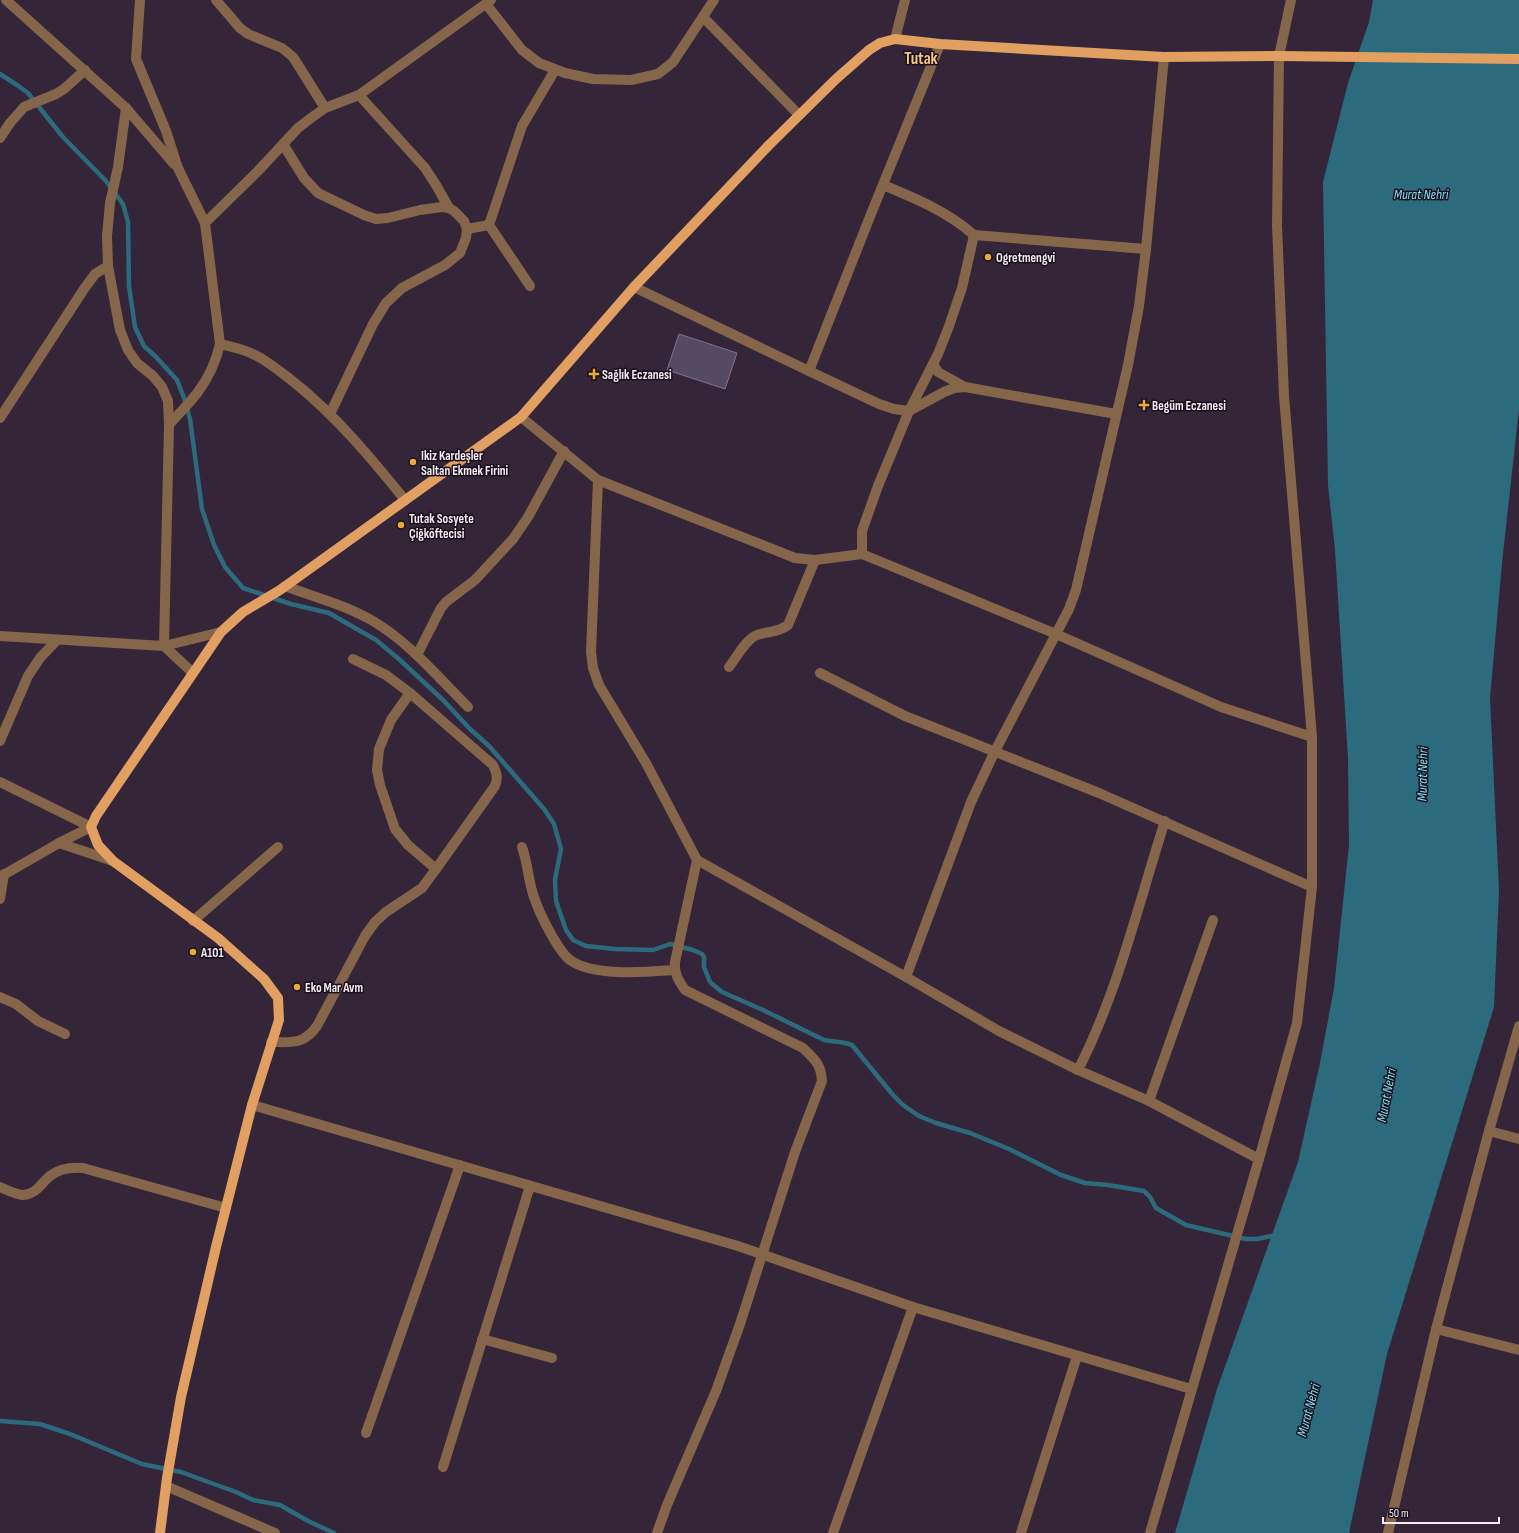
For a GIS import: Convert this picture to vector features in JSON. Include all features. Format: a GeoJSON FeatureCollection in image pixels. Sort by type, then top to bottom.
{"type":"FeatureCollection","features":[{"type":"Feature","properties":{"kind":"main road"},"geometry":{"type":"LineString","coordinates":[[160,1533],[180,1398],[252,1105],[279,1020],[278,998],[264,979],[218,938],[113,861],[98,845],[91,827],[96,816],[192,672],[221,632],[243,612],[282,588],[521,417],[634,287],[799,114],[869,50],[880,44],[895,39],[940,44],[1164,57],[1335,56],[1519,59]]}},
{"type":"Feature","properties":{"kind":"street"},"geometry":{"type":"LineString","coordinates":[[6,0],[126,108],[178,168]]}},
{"type":"Feature","properties":{"kind":"street"},"geometry":{"type":"LineString","coordinates":[[140,0],[136,59],[166,131],[178,168],[205,223],[220,344],[216,362],[198,393],[179,412],[169,425]]}},
{"type":"Feature","properties":{"kind":"street"},"geometry":{"type":"LineString","coordinates":[[216,0],[240,28],[248,34],[282,48],[293,56],[325,108]]}},
{"type":"Feature","properties":{"kind":"street"},"geometry":{"type":"LineString","coordinates":[[205,223],[258,171],[298,128],[325,108],[359,95],[488,2],[522,50],[539,63],[564,73],[593,79],[631,80],[658,74],[673,62],[714,0]]}},
{"type":"Feature","properties":{"kind":"street"},"geometry":{"type":"LineString","coordinates":[[895,39],[905,0]]}},
{"type":"Feature","properties":{"kind":"street"},"geometry":{"type":"LineString","coordinates":[[1150,1533],[1297,1023],[1312,887],[1312,737],[1284,396],[1277,225],[1279,56],[1290,0]]}},
{"type":"Feature","properties":{"kind":"street"},"geometry":{"type":"LineString","coordinates":[[703,17],[799,114]]}},
{"type":"Feature","properties":{"kind":"street"},"geometry":{"type":"LineString","coordinates":[[809,371],[940,44]]}},
{"type":"Feature","properties":{"kind":"street"},"geometry":{"type":"LineString","coordinates":[[906,977],[971,802],[995,751],[1069,609],[1076,590],[1128,365],[1139,306],[1146,249],[1164,57]]}},
{"type":"Feature","properties":{"kind":"street"},"geometry":{"type":"LineString","coordinates":[[0,138],[10,123],[24,108],[64,89],[84,70]]}},
{"type":"Feature","properties":{"kind":"street"},"geometry":{"type":"LineString","coordinates":[[489,225],[522,126],[555,70]]}},
{"type":"Feature","properties":{"kind":"street"},"geometry":{"type":"LineString","coordinates":[[330,414],[373,324],[386,303],[402,288],[445,265],[460,253],[466,238],[467,229],[464,221],[449,208],[425,168],[359,95]]}},
{"type":"Feature","properties":{"kind":"street"},"geometry":{"type":"LineString","coordinates":[[126,108],[118,167],[110,202],[107,236],[108,266],[120,330],[128,350],[137,363],[153,376],[162,387],[168,401],[169,425],[164,646],[192,672]]}},
{"type":"Feature","properties":{"kind":"street"},"geometry":{"type":"LineString","coordinates":[[283,144],[304,178],[318,193],[364,215],[376,219],[388,218],[420,210],[442,207],[449,208]]}},
{"type":"Feature","properties":{"kind":"street"},"geometry":{"type":"LineString","coordinates":[[883,185],[930,206],[966,227],[974,235],[1146,249]]}},
{"type":"Feature","properties":{"kind":"street"},"geometry":{"type":"LineString","coordinates":[[467,229],[489,225]]}},
{"type":"Feature","properties":{"kind":"street"},"geometry":{"type":"LineString","coordinates":[[489,225],[530,286]]}},
{"type":"Feature","properties":{"kind":"street"},"geometry":{"type":"LineString","coordinates":[[862,554],[862,531],[878,486],[909,411],[933,364],[948,329],[962,288],[974,235]]}},
{"type":"Feature","properties":{"kind":"street"},"geometry":{"type":"LineString","coordinates":[[0,418],[84,289],[95,274],[108,266]]}},
{"type":"Feature","properties":{"kind":"street"},"geometry":{"type":"LineString","coordinates":[[634,287],[879,404],[894,409],[909,411],[944,392],[954,388],[965,387],[1116,414]]}},
{"type":"Feature","properties":{"kind":"street"},"geometry":{"type":"LineString","coordinates":[[220,344],[239,348],[255,355],[279,370],[319,402],[365,450],[405,500]]}},
{"type":"Feature","properties":{"kind":"street"},"geometry":{"type":"LineString","coordinates":[[933,364],[938,372],[965,387]]}},
{"type":"Feature","properties":{"kind":"street"},"geometry":{"type":"LineString","coordinates":[[521,417],[598,480],[795,558],[815,560],[862,554],[1056,634],[1220,707],[1312,737]]}},
{"type":"Feature","properties":{"kind":"street"},"geometry":{"type":"LineString","coordinates":[[417,655],[441,608],[446,602],[475,580],[513,540],[528,517],[564,451]]}},
{"type":"Feature","properties":{"kind":"street"},"geometry":{"type":"LineString","coordinates":[[598,480],[590,652],[592,668],[599,685],[646,763],[697,860],[999,1031],[1078,1070],[1149,1101],[1259,1159]]}},
{"type":"Feature","properties":{"kind":"street"},"geometry":{"type":"LineString","coordinates":[[729,667],[750,639],[759,635],[784,629],[788,625],[815,560]]}},
{"type":"Feature","properties":{"kind":"street"},"geometry":{"type":"LineString","coordinates":[[282,588],[346,608],[372,620],[394,635],[417,655],[468,707]]}},
{"type":"Feature","properties":{"kind":"street"},"geometry":{"type":"LineString","coordinates":[[0,636],[164,646],[221,632]]}},
{"type":"Feature","properties":{"kind":"street"},"geometry":{"type":"LineString","coordinates":[[0,741],[28,676],[40,658],[57,640]]}},
{"type":"Feature","properties":{"kind":"street"},"geometry":{"type":"LineString","coordinates":[[271,1042],[297,1042],[311,1034],[317,1026],[365,936],[375,922],[386,912],[422,888],[495,786],[497,775],[493,765],[410,693],[386,675],[353,659]]}},
{"type":"Feature","properties":{"kind":"street"},"geometry":{"type":"LineString","coordinates":[[820,673],[892,710],[1099,793],[1312,887]]}},
{"type":"Feature","properties":{"kind":"street"},"geometry":{"type":"LineString","coordinates":[[410,693],[391,720],[379,748],[377,770],[380,785],[395,829],[408,845],[436,869]]}},
{"type":"Feature","properties":{"kind":"street"},"geometry":{"type":"LineString","coordinates":[[0,782],[91,827]]}},
{"type":"Feature","properties":{"kind":"street"},"geometry":{"type":"LineString","coordinates":[[1078,1070],[1090,1048],[1109,1002],[1165,821]]}},
{"type":"Feature","properties":{"kind":"street"},"geometry":{"type":"LineString","coordinates":[[0,899],[2,876],[59,843],[91,827]]}},
{"type":"Feature","properties":{"kind":"street"},"geometry":{"type":"LineString","coordinates":[[59,843],[113,861]]}},
{"type":"Feature","properties":{"kind":"street"},"geometry":{"type":"LineString","coordinates":[[193,920],[278,847]]}},
{"type":"Feature","properties":{"kind":"street"},"geometry":{"type":"LineString","coordinates":[[522,847],[528,862],[530,883],[534,899],[550,933],[564,955],[570,960],[592,969],[632,972],[675,966]]}},
{"type":"Feature","properties":{"kind":"street"},"geometry":{"type":"LineString","coordinates":[[657,1533],[667,1505],[716,1391],[740,1324],[795,1152],[822,1081],[821,1069],[815,1059],[803,1048],[685,990],[679,981],[675,966],[697,860]]}},
{"type":"Feature","properties":{"kind":"street"},"geometry":{"type":"LineString","coordinates":[[1149,1101],[1213,920]]}},
{"type":"Feature","properties":{"kind":"street"},"geometry":{"type":"LineString","coordinates":[[0,997],[16,1004],[38,1021],[65,1034]]}},
{"type":"Feature","properties":{"kind":"street"},"geometry":{"type":"LineString","coordinates":[[1388,1533],[1436,1329],[1489,1130],[1519,1026]]}},
{"type":"Feature","properties":{"kind":"street"},"geometry":{"type":"LineString","coordinates":[[252,1105],[738,1246],[913,1307],[1191,1390]]}},
{"type":"Feature","properties":{"kind":"street"},"geometry":{"type":"LineString","coordinates":[[1489,1130],[1519,1139]]}},
{"type":"Feature","properties":{"kind":"street"},"geometry":{"type":"LineString","coordinates":[[366,1434],[460,1165]]}},
{"type":"Feature","properties":{"kind":"street"},"geometry":{"type":"LineString","coordinates":[[0,1187],[18,1194],[30,1194],[56,1172],[73,1167],[83,1168],[226,1208]]}},
{"type":"Feature","properties":{"kind":"street"},"geometry":{"type":"LineString","coordinates":[[443,1467],[530,1186]]}},
{"type":"Feature","properties":{"kind":"street"},"geometry":{"type":"LineString","coordinates":[[833,1533],[913,1307]]}},
{"type":"Feature","properties":{"kind":"street"},"geometry":{"type":"LineString","coordinates":[[1436,1329],[1519,1350]]}},
{"type":"Feature","properties":{"kind":"street"},"geometry":{"type":"LineString","coordinates":[[482,1339],[552,1358]]}},
{"type":"Feature","properties":{"kind":"street"},"geometry":{"type":"LineString","coordinates":[[1021,1533],[1077,1356]]}},
{"type":"Feature","properties":{"kind":"street"},"geometry":{"type":"LineString","coordinates":[[167,1482],[275,1533]]}},
{"type":"Feature","properties":{"kind":"water","name":"Murat Nehri"},"geometry":{"type":"Polygon","coordinates":[[[1373,0],[1519,0],[1519,409],[1502,563],[1490,698],[1499,891],[1494,1007],[1387,1354],[1349,1533],[1175,1533],[1217,1389],[1298,1162],[1320,1063],[1334,988],[1349,845],[1348,758],[1335,550],[1328,485],[1323,182],[1348,83],[1369,22],[1373,0]]]}},
{"type":"Feature","properties":{"kind":"building"},"geometry":{"type":"Polygon","coordinates":[[[679,334],[737,353],[725,389],[667,370],[679,334]]]}},
{"type":"Feature","properties":{"kind":"waterway"},"geometry":{"type":"LineString","coordinates":[[0,74],[28,93],[62,136],[106,181],[123,204],[128,222],[129,286],[135,327],[144,346],[177,380],[184,398],[190,419],[202,509],[214,545],[225,567],[243,588],[291,604],[329,613],[376,640],[443,700],[470,729],[489,746],[544,809],[554,824],[561,849],[555,880],[556,901],[566,930],[573,940],[586,946],[615,949],[653,950],[670,944],[693,950],[702,954],[704,957],[704,967],[710,982],[722,992],[824,1040],[852,1045],[893,1095],[903,1105],[919,1116],[936,1123],[970,1133],[1009,1149],[1061,1175],[1085,1183],[1144,1191],[1150,1197],[1156,1208],[1186,1225],[1246,1239],[1257,1239],[1276,1235]]}},
{"type":"Feature","properties":{"kind":"waterway"},"geometry":{"type":"LineString","coordinates":[[0,1421],[40,1424],[70,1434],[142,1464],[181,1472],[236,1492],[253,1500],[280,1505],[308,1521],[334,1533]]}},
{"type":"Feature","properties":{"kind":"place","name":"Ogretmengvi"},"geometry":{"type":"Point","coordinates":[988,257]}},
{"type":"Feature","properties":{"kind":"place","name":"Sağlık Eczanesi"},"geometry":{"type":"Point","coordinates":[594,374]}},
{"type":"Feature","properties":{"kind":"place","name":"Begüm Eczanesi"},"geometry":{"type":"Point","coordinates":[1144,405]}},
{"type":"Feature","properties":{"kind":"place","name":"Ikiz Kardeşler Saltan Ekmek Firini"},"geometry":{"type":"Point","coordinates":[413,462]}},
{"type":"Feature","properties":{"kind":"place","name":"Tutak Sosyete Çiğköftecisi"},"geometry":{"type":"Point","coordinates":[401,525]}},
{"type":"Feature","properties":{"kind":"place","name":"A101"},"geometry":{"type":"Point","coordinates":[193,952]}},
{"type":"Feature","properties":{"kind":"place","name":"Eko Mar Avm"},"geometry":{"type":"Point","coordinates":[297,987]}},
{"type":"Feature","properties":{"kind":"district","name":"Tutak"},"geometry":{"type":"Point","coordinates":[921,58]}}]}
